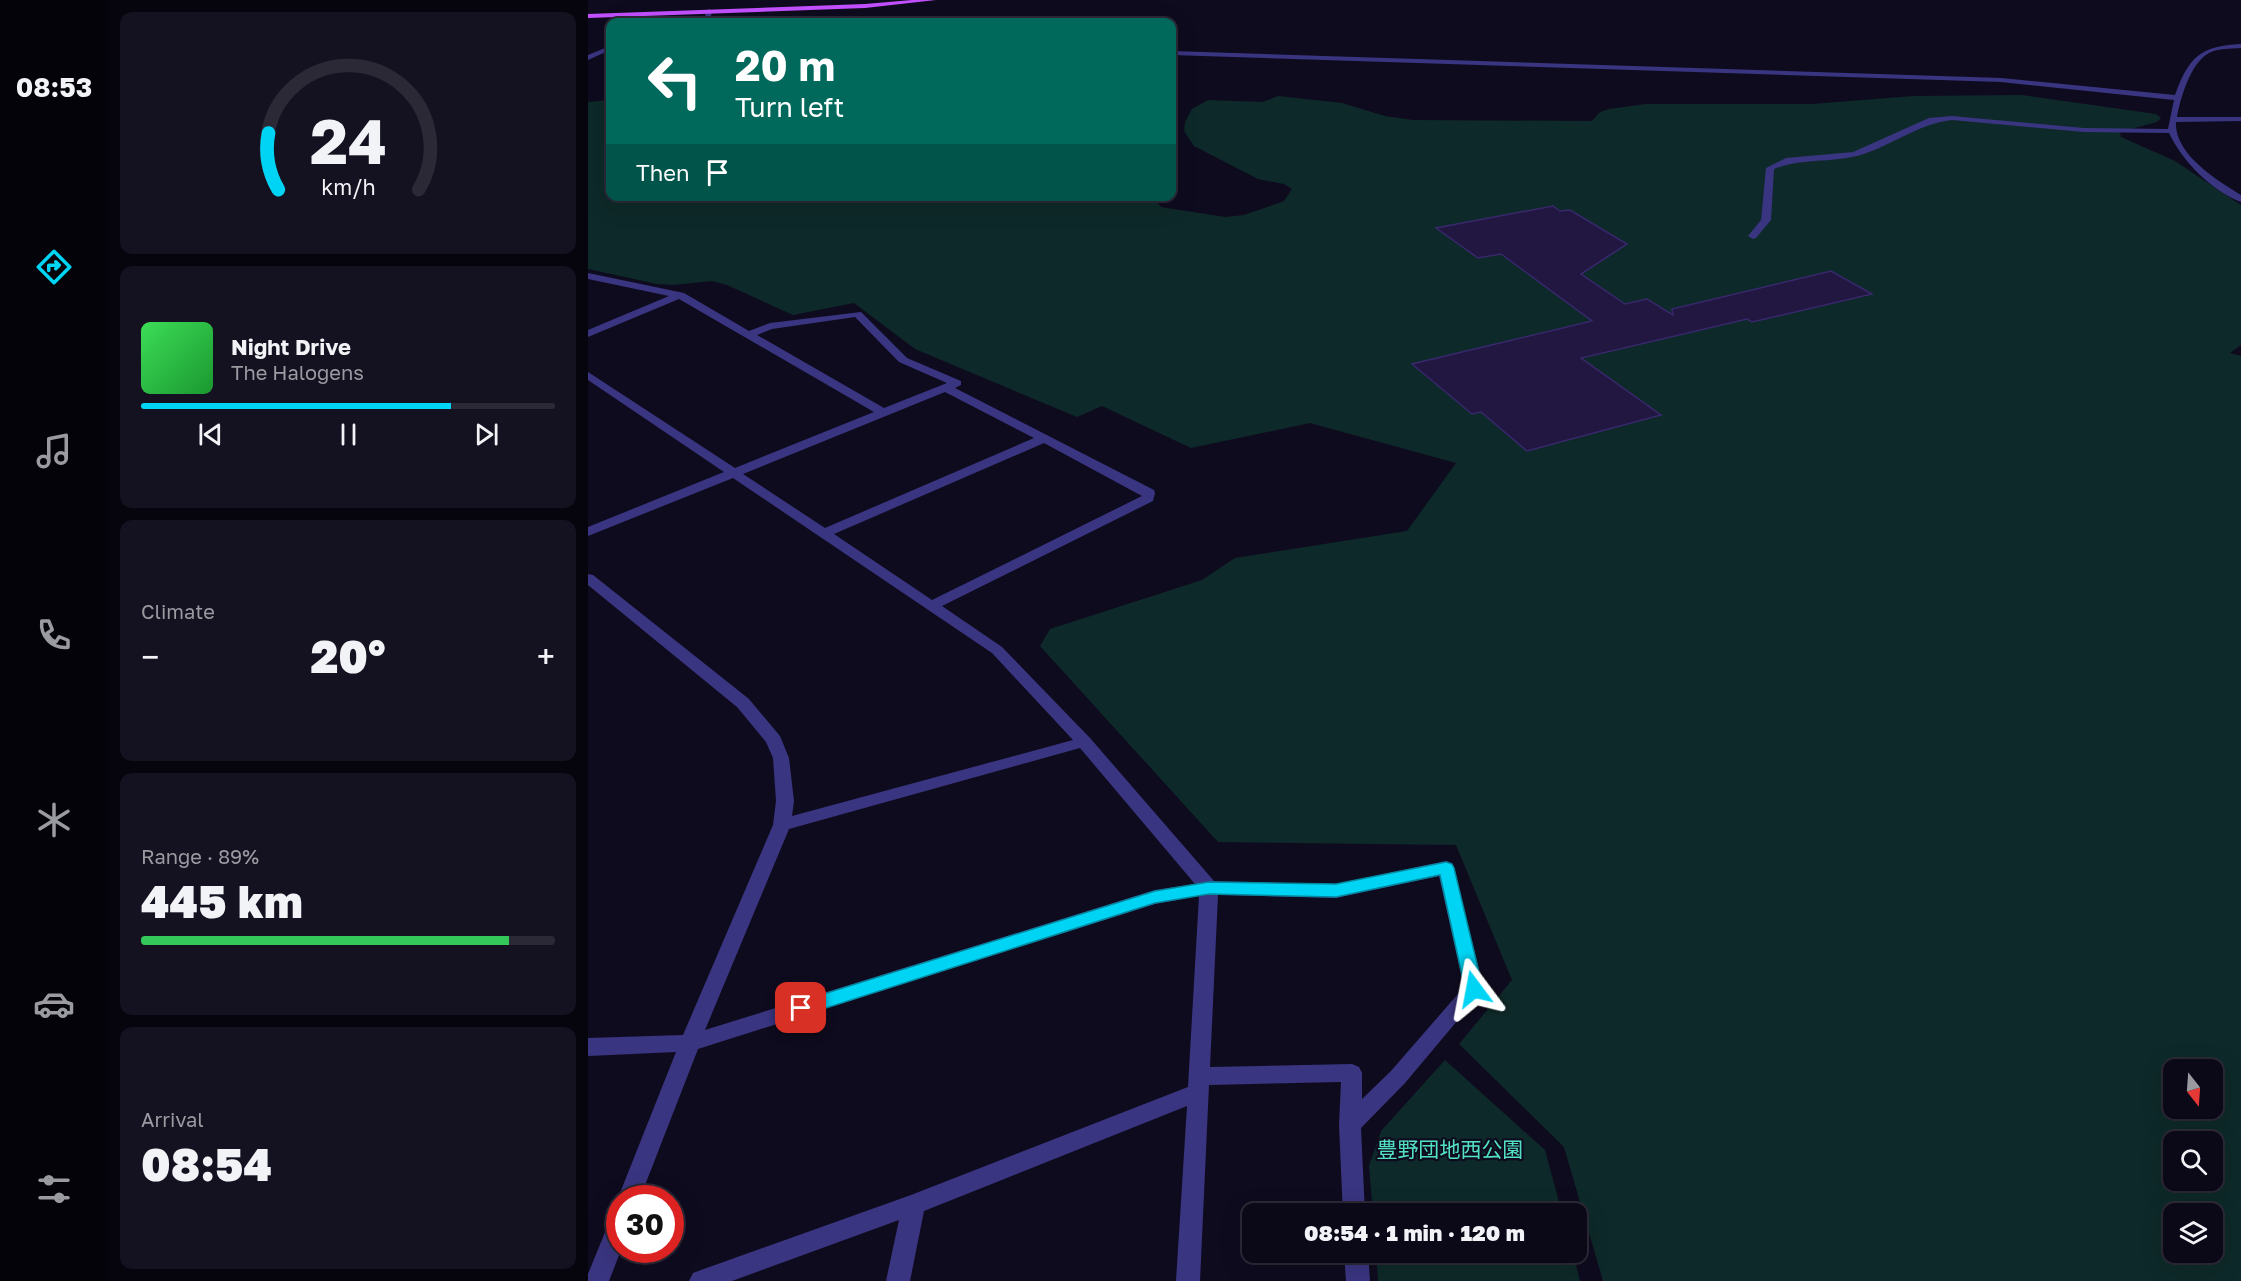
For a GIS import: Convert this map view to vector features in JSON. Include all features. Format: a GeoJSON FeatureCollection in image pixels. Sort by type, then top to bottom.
{"type":"FeatureCollection","features":[{"type":"Feature","properties":{"kind":"main road"},"geometry":{"type":"LineString","coordinates":[[588,16],[865,6],[933,0]]}},
{"type":"Feature","properties":{"kind":"street"},"geometry":{"type":"LineString","coordinates":[[708,18],[709,11]]}},
{"type":"Feature","properties":{"kind":"street"},"geometry":{"type":"LineString","coordinates":[[632,18],[635,14]]}},
{"type":"Feature","properties":{"kind":"street"},"geometry":{"type":"LineString","coordinates":[[2241,46],[2219,47],[2199,56],[2188,72],[2172,119],[2172,130],[2197,166],[2241,199]]}},
{"type":"Feature","properties":{"kind":"street"},"geometry":{"type":"LineString","coordinates":[[588,58],[606,50]]}},
{"type":"Feature","properties":{"kind":"street"},"geometry":{"type":"LineString","coordinates":[[1176,53],[1998,80],[2180,98]]}},
{"type":"Feature","properties":{"kind":"street"},"geometry":{"type":"LineString","coordinates":[[1753,236],[1766,220],[1770,168],[1786,161],[1855,154],[1932,120],[1952,118],[2084,130],[2172,130]]}},
{"type":"Feature","properties":{"kind":"street"},"geometry":{"type":"LineString","coordinates":[[2172,119],[2194,121],[2241,118]]}},
{"type":"Feature","properties":{"kind":"street"},"geometry":{"type":"LineString","coordinates":[[588,276],[680,295],[882,411]]}},
{"type":"Feature","properties":{"kind":"street"},"geometry":{"type":"LineString","coordinates":[[588,334],[680,295]]}},
{"type":"Feature","properties":{"kind":"street"},"geometry":{"type":"LineString","coordinates":[[588,532],[882,411],[957,383],[903,360],[857,314],[770,326],[750,334]]}},
{"type":"Feature","properties":{"kind":"street"},"geometry":{"type":"LineString","coordinates":[[588,375],[997,650],[1084,741],[1209,888],[1188,1281]]}},
{"type":"Feature","properties":{"kind":"street"},"geometry":{"type":"LineString","coordinates":[[931,606],[1148,498],[1149,493],[947,388]]}},
{"type":"Feature","properties":{"kind":"street"},"geometry":{"type":"LineString","coordinates":[[824,534],[1043,439]]}},
{"type":"Feature","properties":{"kind":"street"},"geometry":{"type":"LineString","coordinates":[[588,578],[743,703],[774,740],[781,758],[785,801],[782,825],[690,1043],[634,1185]]}},
{"type":"Feature","properties":{"kind":"street"},"geometry":{"type":"LineString","coordinates":[[782,825],[1084,741]]}},
{"type":"Feature","properties":{"kind":"street"},"geometry":{"type":"LineString","coordinates":[[588,1047],[690,1043],[1155,897],[1209,888],[1336,891],[1446,868],[1474,989],[1398,1077],[1350,1125]]}},
{"type":"Feature","properties":{"kind":"street"},"geometry":{"type":"LineString","coordinates":[[701,1281],[914,1204],[1198,1085],[1352,1073],[1350,1125],[1354,1203]]}},
{"type":"Feature","properties":{"kind":"street"},"geometry":{"type":"LineString","coordinates":[[898,1281],[914,1204]]}},
{"type":"Feature","properties":{"kind":"street"},"geometry":{"type":"LineString","coordinates":[[597,1281],[606,1258]]}},
{"type":"Feature","properties":{"kind":"street"},"geometry":{"type":"LineString","coordinates":[[1357,1263],[1358,1281]]}},
{"type":"Feature","properties":{"kind":"green space"},"geometry":{"type":"Polygon","coordinates":[[[2022,95],[2156,114],[2161,118],[2157,122],[2120,132],[2121,137],[2175,161],[2241,205],[2241,345],[2230,353],[2241,356],[2241,1281],[1603,1281],[1587,1226],[1587,1203],[1580,1203],[1564,1147],[1459,1044],[1512,980],[1456,845],[1218,842],[1040,646],[1050,629],[1202,580],[1235,558],[1407,531],[1456,463],[1310,423],[1191,448],[1102,406],[1077,417],[915,349],[854,303],[793,315],[727,285],[712,281],[673,285],[657,284],[588,269],[588,102],[606,100],[606,201],[1157,201],[1161,207],[1225,217],[1244,215],[1284,201],[1292,189],[1284,184],[1258,179],[1194,146],[1184,131],[1185,122],[1192,109],[1208,100],[1263,102],[1278,96],[1342,103],[1385,116],[1413,120],[1592,121],[1600,112],[1609,109],[1646,104],[1812,104],[1913,96],[2022,95]]]}},
{"type":"Feature","properties":{"kind":"green space","name":"豊野団地西公園"},"geometry":{"type":"Polygon","coordinates":[[[1445,1060],[1545,1150],[1559,1203],[1372,1203],[1369,1166],[1381,1131],[1445,1060]]]}},
{"type":"Feature","properties":{"kind":"green space"},"geometry":{"type":"Polygon","coordinates":[[[1377,1263],[1576,1263],[1580,1281],[1378,1281],[1377,1263]]]}},
{"type":"Feature","properties":{"kind":"building"},"geometry":{"type":"Polygon","coordinates":[[[1553,206],[1560,211],[1570,210],[1627,244],[1581,274],[1625,304],[1647,299],[1673,315],[1672,309],[1831,271],[1872,294],[1752,322],[1747,319],[1581,358],[1661,415],[1527,451],[1481,412],[1472,414],[1412,364],[1592,321],[1501,254],[1478,258],[1436,228],[1553,206]]]}},
{"type":"Feature","properties":{"kind":"route"},"geometry":{"type":"LineString","coordinates":[[801,1008],[1155,897],[1209,888],[1336,891],[1446,868],[1474,989]]}}]}
